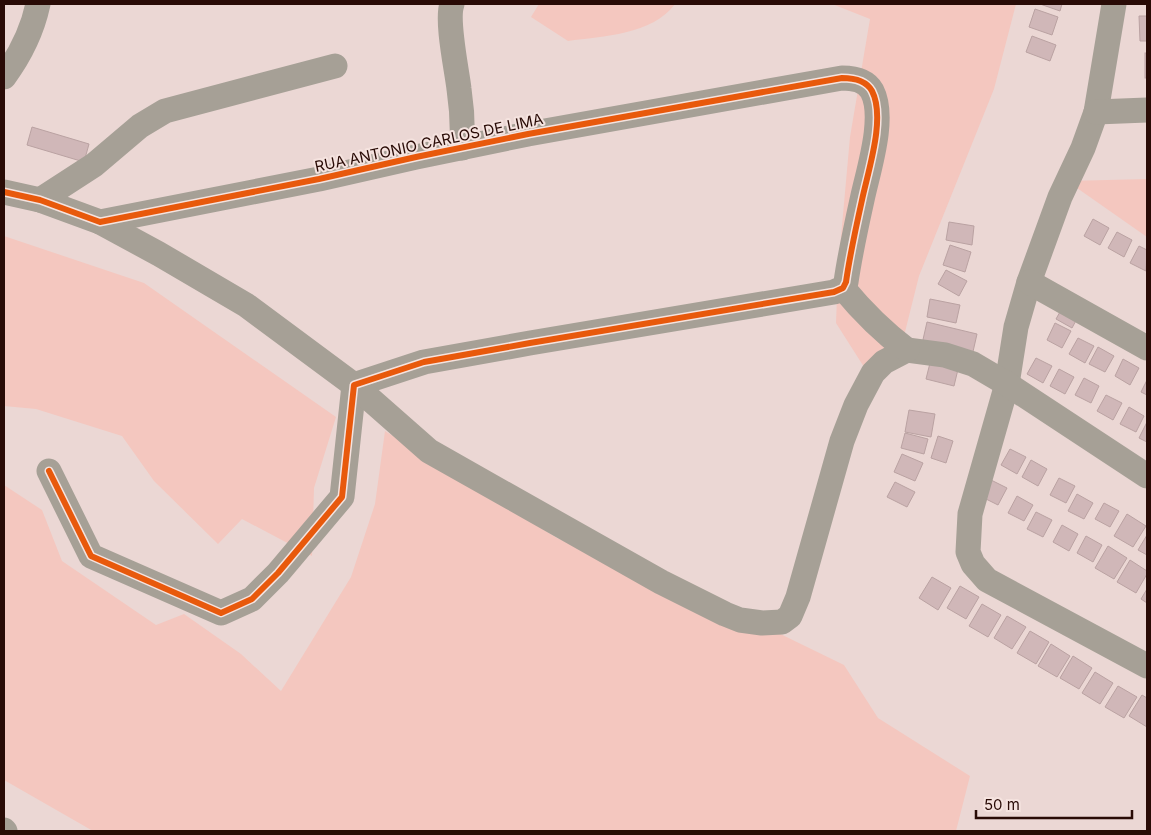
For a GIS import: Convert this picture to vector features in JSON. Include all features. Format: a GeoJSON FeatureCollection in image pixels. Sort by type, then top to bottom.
{"type":"FeatureCollection","features":[{"type":"Feature","properties":{"kind":"street"},"geometry":{"type":"LineString","coordinates":[[4,77],[16,62],[28,38],[38,4]]}},
{"type":"Feature","properties":{"kind":"street"},"geometry":{"type":"LineString","coordinates":[[452,4],[453,54],[462,108],[462,148]]}},
{"type":"Feature","properties":{"kind":"street"},"geometry":{"type":"LineString","coordinates":[[1114,4],[1096,112],[1083,148],[1060,197],[1029,282],[1016,327],[1007,384],[970,514],[968,552],[973,564],[987,580],[1147,666]]}},
{"type":"Feature","properties":{"kind":"street"},"geometry":{"type":"LineString","coordinates":[[40,200],[94,165],[140,126],[165,111],[335,66]]}},
{"type":"Feature","properties":{"kind":"street","name":"RUA ANTONIO CARLOS DE LIMA"},"geometry":{"type":"LineString","coordinates":[[100,222],[319,179],[528,134],[804,84],[850,78],[863,82],[868,86],[875,99],[877,122],[846,282],[843,288]]}},
{"type":"Feature","properties":{"kind":"street"},"geometry":{"type":"LineString","coordinates":[[1096,112],[1147,110]]}},
{"type":"Feature","properties":{"kind":"street"},"geometry":{"type":"LineString","coordinates":[[4,192],[40,200],[100,222],[159,254],[246,305],[354,385],[429,451],[631,565],[740,620],[771,623],[782,622],[790,616],[795,606],[842,441],[856,404],[879,367],[884,362],[907,350]]}},
{"type":"Feature","properties":{"kind":"street"},"geometry":{"type":"LineString","coordinates":[[1029,282],[1147,348]]}},
{"type":"Feature","properties":{"kind":"street"},"geometry":{"type":"LineString","coordinates":[[354,385],[424,362],[827,294],[843,288],[859,308],[907,350],[945,355],[966,362],[1007,384],[1147,476]]}},
{"type":"Feature","properties":{"kind":"street"},"geometry":{"type":"LineString","coordinates":[[49,471],[91,556],[221,613],[252,599],[278,573],[342,497],[354,385]]}},
{"type":"Feature","properties":{"kind":"shaded area"},"geometry":{"type":"Polygon","coordinates":[[[539,4],[675,4],[654,22],[640,28],[611,35],[568,41],[531,17],[539,4]]]}},
{"type":"Feature","properties":{"kind":"shaded area"},"geometry":{"type":"Polygon","coordinates":[[[832,4],[1016,4],[994,89],[919,276],[901,348],[864,367],[836,323],[838,270],[850,137],[870,19],[832,4]]]}},
{"type":"Feature","properties":{"kind":"shaded area"},"geometry":{"type":"Polygon","coordinates":[[[1147,179],[1147,237],[1067,181],[1147,179]]]}},
{"type":"Feature","properties":{"kind":"shaded area"},"geometry":{"type":"Polygon","coordinates":[[[4,236],[144,283],[336,417],[314,488],[312,556],[242,519],[218,544],[154,481],[122,436],[36,409],[4,406],[4,236]]]}},
{"type":"Feature","properties":{"kind":"shaded area"},"geometry":{"type":"Polygon","coordinates":[[[385,431],[557,538],[764,626],[844,665],[878,718],[970,776],[956,831],[93,831],[4,780],[4,485],[42,510],[62,561],[156,625],[184,614],[241,654],[281,691],[351,577],[375,504],[385,431]]]}},
{"type":"Feature","properties":{"kind":"building"},"geometry":{"type":"Polygon","coordinates":[[[1040,4],[1062,4],[1060,11],[1040,4]]]}},
{"type":"Feature","properties":{"kind":"building"},"geometry":{"type":"Polygon","coordinates":[[[1035,9],[1058,17],[1052,35],[1029,27],[1035,9]]]}},
{"type":"Feature","properties":{"kind":"building"},"geometry":{"type":"Polygon","coordinates":[[[1139,16],[1147,16],[1147,41],[1140,41],[1139,16]]]}},
{"type":"Feature","properties":{"kind":"building"},"geometry":{"type":"Polygon","coordinates":[[[1032,36],[1056,45],[1050,61],[1026,52],[1032,36]]]}},
{"type":"Feature","properties":{"kind":"building"},"geometry":{"type":"Polygon","coordinates":[[[1145,53],[1147,53],[1147,78],[1145,78],[1145,53]]]}},
{"type":"Feature","properties":{"kind":"building"},"geometry":{"type":"Polygon","coordinates":[[[32,127],[89,144],[84,162],[27,145],[32,127]]]}},
{"type":"Feature","properties":{"kind":"building"},"geometry":{"type":"Polygon","coordinates":[[[1093,219],[1109,228],[1100,245],[1084,236],[1093,219]]]}},
{"type":"Feature","properties":{"kind":"building"},"geometry":{"type":"Polygon","coordinates":[[[949,222],[974,226],[972,245],[946,240],[949,222]]]}},
{"type":"Feature","properties":{"kind":"building"},"geometry":{"type":"Polygon","coordinates":[[[1117,232],[1132,240],[1124,257],[1108,248],[1117,232]]]}},
{"type":"Feature","properties":{"kind":"building"},"geometry":{"type":"Polygon","coordinates":[[[950,245],[971,252],[965,272],[943,265],[950,245]]]}},
{"type":"Feature","properties":{"kind":"building"},"geometry":{"type":"Polygon","coordinates":[[[1139,246],[1147,250],[1146,271],[1130,263],[1139,246]]]}},
{"type":"Feature","properties":{"kind":"building"},"geometry":{"type":"Polygon","coordinates":[[[946,270],[967,281],[959,296],[938,284],[946,270]]]}},
{"type":"Feature","properties":{"kind":"building"},"geometry":{"type":"Polygon","coordinates":[[[930,299],[960,305],[956,323],[927,317],[930,299]]]}},
{"type":"Feature","properties":{"kind":"building"},"geometry":{"type":"Polygon","coordinates":[[[1065,303],[1081,311],[1072,328],[1056,319],[1065,303]]]}},
{"type":"Feature","properties":{"kind":"building"},"geometry":{"type":"Polygon","coordinates":[[[927,322],[977,334],[972,356],[922,344],[927,322]]]}},
{"type":"Feature","properties":{"kind":"building"},"geometry":{"type":"Polygon","coordinates":[[[1055,323],[1071,331],[1062,348],[1047,340],[1055,323]]]}},
{"type":"Feature","properties":{"kind":"building"},"geometry":{"type":"Polygon","coordinates":[[[1078,338],[1094,346],[1085,363],[1069,354],[1078,338]]]}},
{"type":"Feature","properties":{"kind":"building"},"geometry":{"type":"Polygon","coordinates":[[[1098,347],[1114,356],[1105,372],[1089,364],[1098,347]]]}},
{"type":"Feature","properties":{"kind":"building"},"geometry":{"type":"Polygon","coordinates":[[[1036,358],[1052,366],[1043,383],[1027,374],[1036,358]]]}},
{"type":"Feature","properties":{"kind":"building"},"geometry":{"type":"Polygon","coordinates":[[[931,359],[959,365],[954,386],[926,379],[931,359]]]}},
{"type":"Feature","properties":{"kind":"building"},"geometry":{"type":"Polygon","coordinates":[[[1123,359],[1139,368],[1130,385],[1115,376],[1123,359]]]}},
{"type":"Feature","properties":{"kind":"building"},"geometry":{"type":"Polygon","coordinates":[[[1059,369],[1074,377],[1065,394],[1050,386],[1059,369]]]}},
{"type":"Feature","properties":{"kind":"building"},"geometry":{"type":"Polygon","coordinates":[[[1084,378],[1099,386],[1091,403],[1075,395],[1084,378]]]}},
{"type":"Feature","properties":{"kind":"building"},"geometry":{"type":"Polygon","coordinates":[[[1147,380],[1147,395],[1141,392],[1147,380]]]}},
{"type":"Feature","properties":{"kind":"building"},"geometry":{"type":"Polygon","coordinates":[[[1106,395],[1122,403],[1113,420],[1097,411],[1106,395]]]}},
{"type":"Feature","properties":{"kind":"building"},"geometry":{"type":"Polygon","coordinates":[[[1129,407],[1144,416],[1136,432],[1120,424],[1129,407]]]}},
{"type":"Feature","properties":{"kind":"building"},"geometry":{"type":"Polygon","coordinates":[[[909,410],[935,414],[931,437],[905,432],[909,410]]]}},
{"type":"Feature","properties":{"kind":"building"},"geometry":{"type":"Polygon","coordinates":[[[1147,422],[1147,442],[1139,438],[1147,422]]]}},
{"type":"Feature","properties":{"kind":"building"},"geometry":{"type":"Polygon","coordinates":[[[905,433],[928,439],[924,454],[901,448],[905,433]]]}},
{"type":"Feature","properties":{"kind":"building"},"geometry":{"type":"Polygon","coordinates":[[[938,436],[953,441],[946,463],[931,458],[938,436]]]}},
{"type":"Feature","properties":{"kind":"building"},"geometry":{"type":"Polygon","coordinates":[[[1010,449],[1026,457],[1017,474],[1001,465],[1010,449]]]}},
{"type":"Feature","properties":{"kind":"building"},"geometry":{"type":"Polygon","coordinates":[[[902,454],[923,463],[915,481],[894,472],[902,454]]]}},
{"type":"Feature","properties":{"kind":"building"},"geometry":{"type":"Polygon","coordinates":[[[1031,460],[1047,469],[1038,486],[1022,477],[1031,460]]]}},
{"type":"Feature","properties":{"kind":"building"},"geometry":{"type":"Polygon","coordinates":[[[1059,478],[1075,486],[1066,503],[1050,495],[1059,478]]]}},
{"type":"Feature","properties":{"kind":"building"},"geometry":{"type":"Polygon","coordinates":[[[991,480],[1007,488],[998,505],[982,497],[991,480]]]}},
{"type":"Feature","properties":{"kind":"building"},"geometry":{"type":"Polygon","coordinates":[[[895,482],[915,492],[907,507],[887,497],[895,482]]]}},
{"type":"Feature","properties":{"kind":"building"},"geometry":{"type":"Polygon","coordinates":[[[1077,494],[1093,503],[1084,519],[1068,511],[1077,494]]]}},
{"type":"Feature","properties":{"kind":"building"},"geometry":{"type":"Polygon","coordinates":[[[1017,496],[1033,505],[1024,521],[1008,513],[1017,496]]]}},
{"type":"Feature","properties":{"kind":"building"},"geometry":{"type":"Polygon","coordinates":[[[1104,503],[1119,511],[1110,527],[1095,519],[1104,503]]]}},
{"type":"Feature","properties":{"kind":"building"},"geometry":{"type":"Polygon","coordinates":[[[1036,512],[1052,520],[1043,537],[1027,529],[1036,512]]]}},
{"type":"Feature","properties":{"kind":"building"},"geometry":{"type":"Polygon","coordinates":[[[1127,514],[1146,526],[1133,547],[1114,536],[1127,514]]]}},
{"type":"Feature","properties":{"kind":"building"},"geometry":{"type":"Polygon","coordinates":[[[1062,525],[1078,534],[1069,551],[1053,542],[1062,525]]]}},
{"type":"Feature","properties":{"kind":"building"},"geometry":{"type":"Polygon","coordinates":[[[1147,535],[1147,555],[1138,550],[1147,535]]]}},
{"type":"Feature","properties":{"kind":"building"},"geometry":{"type":"Polygon","coordinates":[[[1086,536],[1102,545],[1093,562],[1077,553],[1086,536]]]}},
{"type":"Feature","properties":{"kind":"building"},"geometry":{"type":"Polygon","coordinates":[[[1108,546],[1127,558],[1114,579],[1095,568],[1108,546]]]}},
{"type":"Feature","properties":{"kind":"building"},"geometry":{"type":"Polygon","coordinates":[[[1130,560],[1147,571],[1136,593],[1117,582],[1130,560]]]}},
{"type":"Feature","properties":{"kind":"building"},"geometry":{"type":"Polygon","coordinates":[[[932,577],[951,588],[938,610],[919,598],[932,577]]]}},
{"type":"Feature","properties":{"kind":"building"},"geometry":{"type":"Polygon","coordinates":[[[960,586],[979,597],[966,619],[947,608],[960,586]]]}},
{"type":"Feature","properties":{"kind":"building"},"geometry":{"type":"Polygon","coordinates":[[[1147,589],[1147,603],[1141,599],[1147,589]]]}},
{"type":"Feature","properties":{"kind":"building"},"geometry":{"type":"Polygon","coordinates":[[[982,604],[1001,615],[988,637],[969,626],[982,604]]]}},
{"type":"Feature","properties":{"kind":"building"},"geometry":{"type":"Polygon","coordinates":[[[1007,616],[1026,627],[1012,649],[994,638],[1007,616]]]}},
{"type":"Feature","properties":{"kind":"building"},"geometry":{"type":"Polygon","coordinates":[[[1030,631],[1049,642],[1036,664],[1017,653],[1030,631]]]}},
{"type":"Feature","properties":{"kind":"building"},"geometry":{"type":"Polygon","coordinates":[[[1051,644],[1070,656],[1057,677],[1038,666],[1051,644]]]}},
{"type":"Feature","properties":{"kind":"building"},"geometry":{"type":"Polygon","coordinates":[[[1073,656],[1092,668],[1079,689],[1060,678],[1073,656]]]}},
{"type":"Feature","properties":{"kind":"building"},"geometry":{"type":"Polygon","coordinates":[[[1095,672],[1113,683],[1100,704],[1082,693],[1095,672]]]}},
{"type":"Feature","properties":{"kind":"building"},"geometry":{"type":"Polygon","coordinates":[[[1118,686],[1137,697],[1124,718],[1105,707],[1118,686]]]}},
{"type":"Feature","properties":{"kind":"building"},"geometry":{"type":"Polygon","coordinates":[[[1142,695],[1147,698],[1147,727],[1129,716],[1142,695]]]}},
{"type":"Feature","properties":{"kind":"cycle path"},"geometry":{"type":"LineString","coordinates":[[4,192],[40,200],[100,222],[319,179],[528,134],[842,78],[855,79],[866,84],[872,91],[876,102],[877,130],[855,230],[846,282],[843,288],[834,292],[424,362],[354,385],[342,497],[278,573],[252,599],[221,613],[91,556],[49,471]]}}]}
